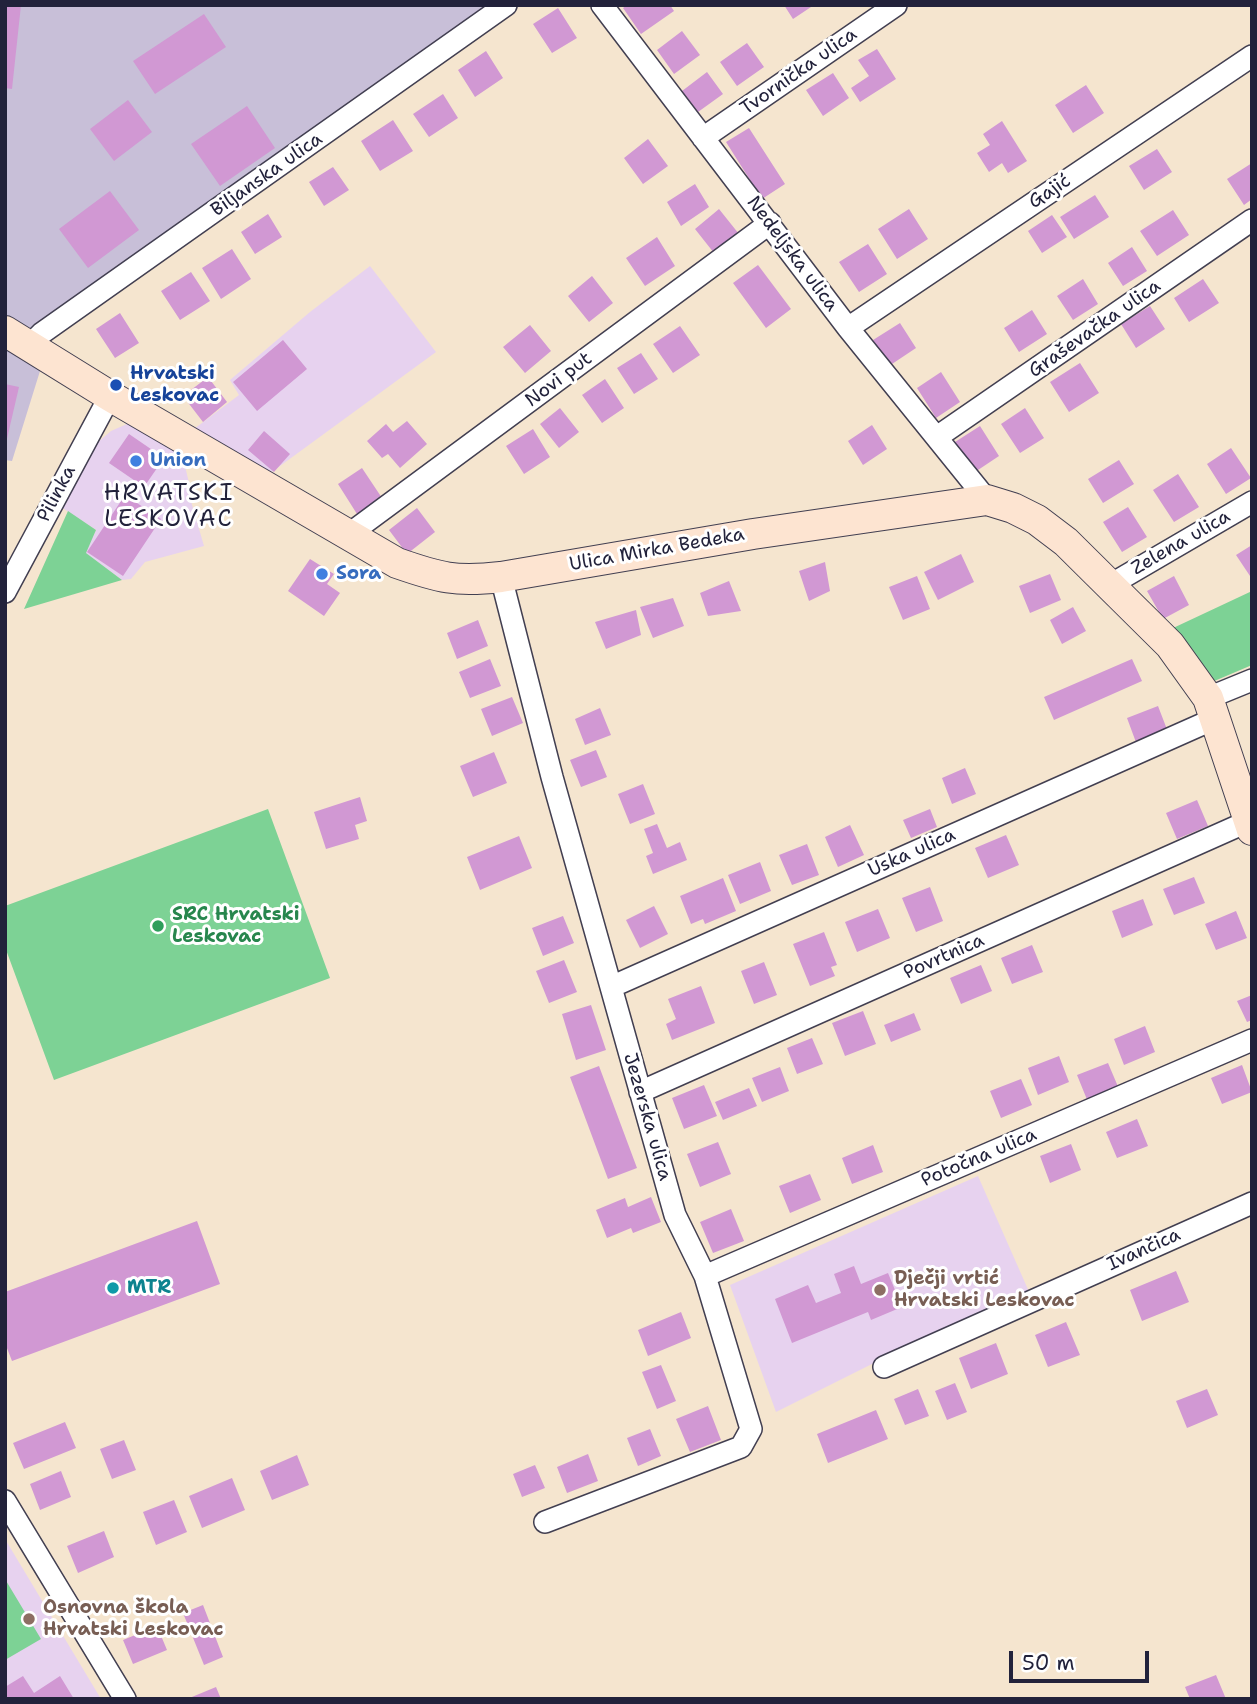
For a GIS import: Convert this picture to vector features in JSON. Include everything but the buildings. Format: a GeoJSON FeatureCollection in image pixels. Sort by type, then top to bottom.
{"type":"FeatureCollection","features":[{"type":"Feature","properties":{"kind":"main road","name":"Ulica Mirka Bedeka"},"geometry":{"type":"LineString","coordinates":[[17,339],[397,563],[438,577],[466,580],[501,577],[753,534],[987,500],[1013,508],[1037,520],[1066,542],[1170,645],[1211,709],[1243,775],[1250,825]]}},
{"type":"Feature","properties":{"kind":"street","name":"Biljanska ulica"},"geometry":{"type":"LineString","coordinates":[[17,339],[42,333],[506,5]]}},
{"type":"Feature","properties":{"kind":"street","name":"Nedeljska ulica"},"geometry":{"type":"LineString","coordinates":[[602,5],[848,328],[987,500]]}},
{"type":"Feature","properties":{"kind":"street","name":"Tvornička ulica"},"geometry":{"type":"LineString","coordinates":[[703,138],[896,5]]}},
{"type":"Feature","properties":{"kind":"street","name":"Gajić"},"geometry":{"type":"LineString","coordinates":[[848,328],[1252,56]]}},
{"type":"Feature","properties":{"kind":"street","name":"Graševačka ulica"},"geometry":{"type":"LineString","coordinates":[[937,437],[1252,220]]}},
{"type":"Feature","properties":{"kind":"street","name":"Novi put"},"geometry":{"type":"LineString","coordinates":[[348,534],[357,530],[769,223]]}},
{"type":"Feature","properties":{"kind":"street","name":"Pilinka"},"geometry":{"type":"LineString","coordinates":[[5,592],[110,396]]}},
{"type":"Feature","properties":{"kind":"street","name":"Zelena ulica"},"geometry":{"type":"LineString","coordinates":[[1110,584],[1252,502]]}},
{"type":"Feature","properties":{"kind":"street","name":"Jezerska ulica"},"geometry":{"type":"LineString","coordinates":[[501,577],[552,777],[674,1215],[705,1276],[751,1429],[741,1447],[545,1522]]}},
{"type":"Feature","properties":{"kind":"street","name":"Uska ulica"},"geometry":{"type":"LineString","coordinates":[[611,987],[1211,709],[1252,680]]}},
{"type":"Feature","properties":{"kind":"street","name":"Povrtnica"},"geometry":{"type":"LineString","coordinates":[[640,1092],[1250,825]]}},
{"type":"Feature","properties":{"kind":"street","name":"Potočna ulica"},"geometry":{"type":"LineString","coordinates":[[705,1276],[1252,1040]]}},
{"type":"Feature","properties":{"kind":"street","name":"Ivančica"},"geometry":{"type":"LineString","coordinates":[[884,1367],[1252,1202]]}},
{"type":"Feature","properties":{"kind":"street"},"geometry":{"type":"LineString","coordinates":[[5,1501],[125,1699]]}},
{"type":"Feature","properties":{"kind":"shaded area"},"geometry":{"type":"Polygon","coordinates":[[[5,5],[489,5],[35,330],[5,317],[5,5]]]}},
{"type":"Feature","properties":{"kind":"shaded area"},"geometry":{"type":"Polygon","coordinates":[[[370,266],[436,352],[265,477],[190,432],[239,395],[230,380],[310,312],[370,266]]]}},
{"type":"Feature","properties":{"kind":"shaded area"},"geometry":{"type":"Polygon","coordinates":[[[5,348],[40,371],[12,461],[5,460],[5,348]]]}},
{"type":"Feature","properties":{"kind":"shaded area"},"geometry":{"type":"Polygon","coordinates":[[[127,424],[136,424],[194,452],[185,466],[189,483],[186,484],[204,546],[145,562],[131,579],[122,580],[85,553],[96,530],[61,507],[97,443],[111,431],[127,424]]]}},
{"type":"Feature","properties":{"kind":"shaded area","name":"Dječji vrtić Hrvatski Leskovac"},"geometry":{"type":"Polygon","coordinates":[[[978,1176],[1030,1294],[878,1361],[776,1412],[730,1285],[978,1176]]]}},
{"type":"Feature","properties":{"kind":"shaded area","name":"Osnovna škola Hrvatski Leskovac"},"geometry":{"type":"Polygon","coordinates":[[[5,1539],[101,1699],[5,1699],[5,1539]]]}},
{"type":"Feature","properties":{"kind":"green space"},"geometry":{"type":"Polygon","coordinates":[[[68,511],[96,530],[86,553],[122,580],[24,609],[68,511]]]}},
{"type":"Feature","properties":{"kind":"green space"},"geometry":{"type":"Polygon","coordinates":[[[1252,591],[1252,665],[1212,682],[1171,629],[1252,591]]]}},
{"type":"Feature","properties":{"kind":"green space","name":"SRC Hrvatski Leskovac"},"geometry":{"type":"Polygon","coordinates":[[[268,809],[330,978],[54,1080],[5,947],[5,906],[268,809]]]}},
{"type":"Feature","properties":{"kind":"green space"},"geometry":{"type":"Polygon","coordinates":[[[5,1579],[41,1639],[5,1660],[5,1579]]]}},
{"type":"Feature","properties":{"kind":"place","name":"Hrvatski Leskovac"},"geometry":{"type":"Point","coordinates":[116,385]}},
{"type":"Feature","properties":{"kind":"place","name":"Union"},"geometry":{"type":"Point","coordinates":[136,461]}},
{"type":"Feature","properties":{"kind":"place","name":"Sora"},"geometry":{"type":"Point","coordinates":[322,574]}},
{"type":"Feature","properties":{"kind":"place","name":"SRC Hrvatski Leskovac"},"geometry":{"type":"Point","coordinates":[158,926]}},
{"type":"Feature","properties":{"kind":"place","name":"MTR"},"geometry":{"type":"Point","coordinates":[113,1288]}},
{"type":"Feature","properties":{"kind":"place","name":"Dječji vrtić Hrvatski Leskovac"},"geometry":{"type":"Point","coordinates":[880,1290]}},
{"type":"Feature","properties":{"kind":"place","name":"Osnovna škola Hrvatski Leskovac"},"geometry":{"type":"Point","coordinates":[29,1619]}},
{"type":"Feature","properties":{"kind":"district","name":"HRVATSKI LESKOVAC"},"geometry":{"type":"Point","coordinates":[169,507]}}]}
